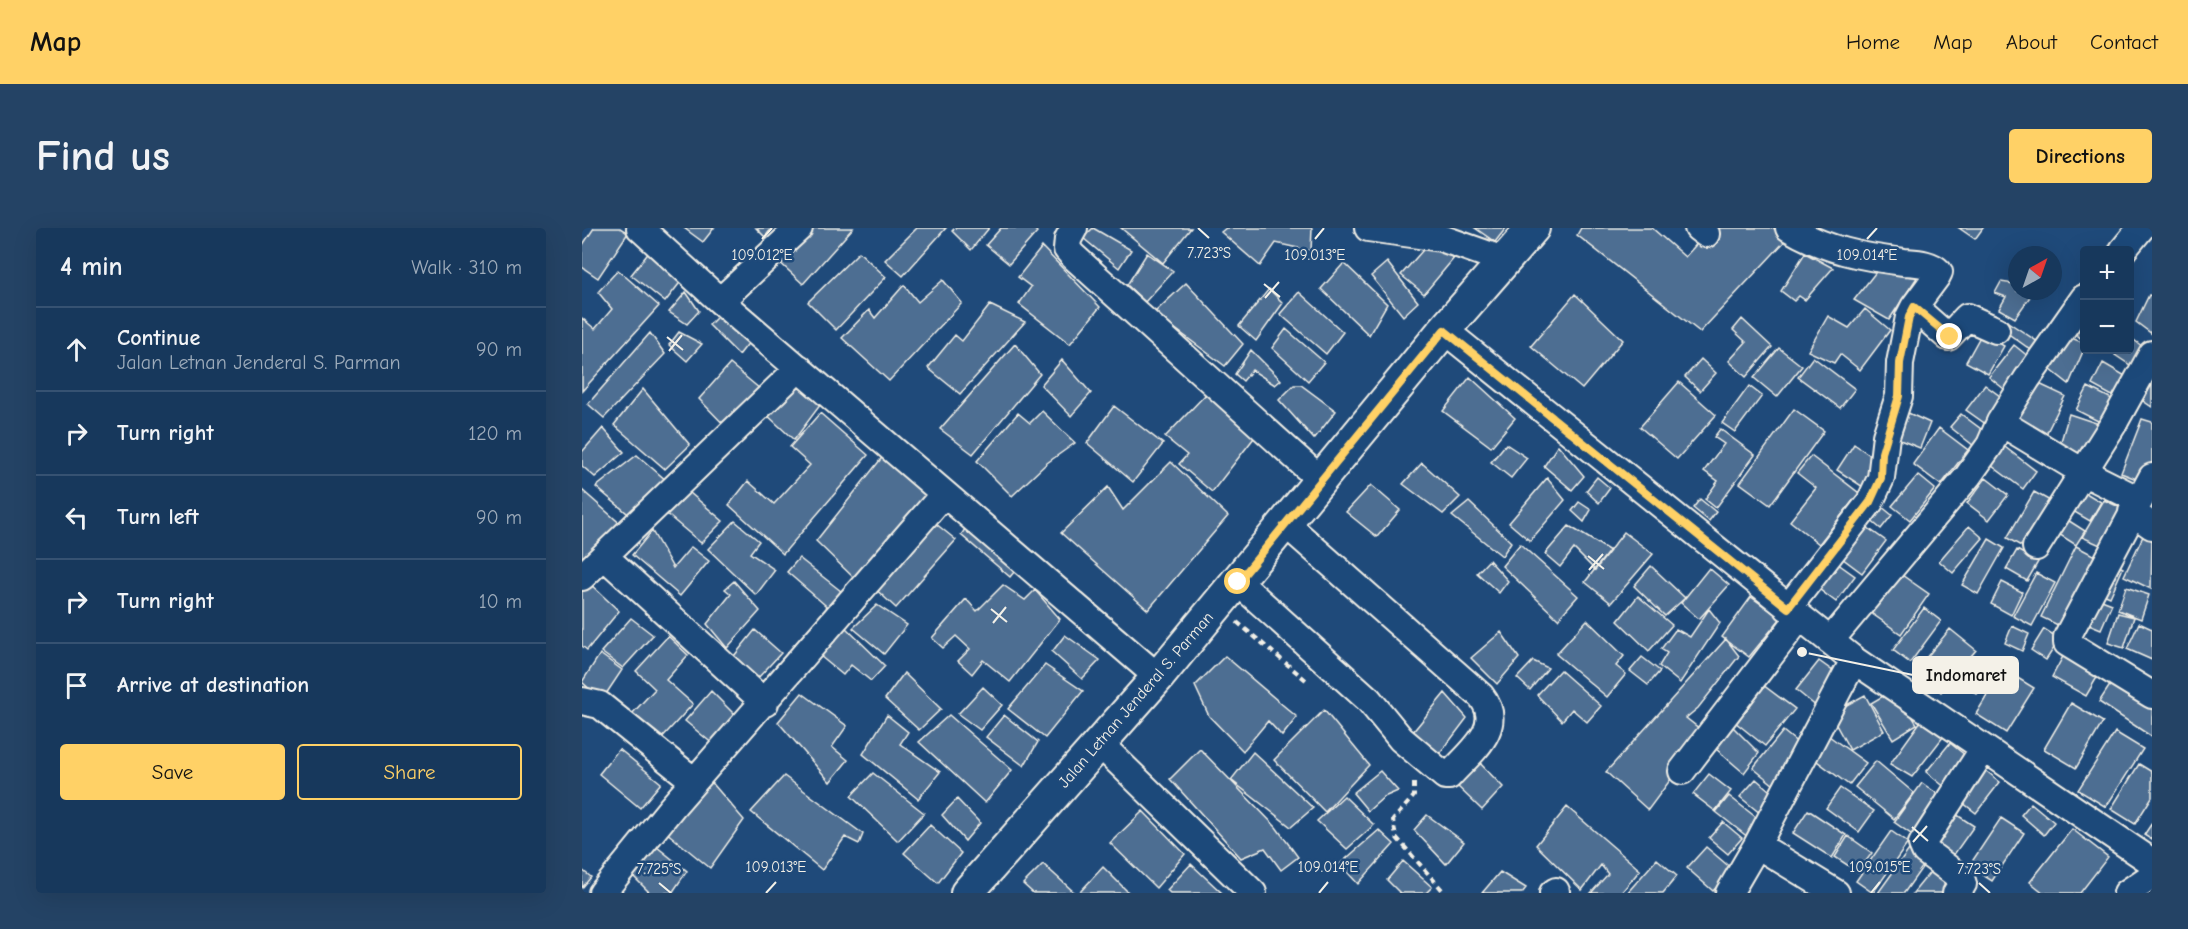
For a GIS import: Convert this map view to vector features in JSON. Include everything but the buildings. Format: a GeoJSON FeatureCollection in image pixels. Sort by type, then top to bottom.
{"type":"FeatureCollection","features":[{"type":"Feature","properties":{"kind":"main road","name":"Jalan Letnan Jenderal S. Parman"},"geometry":{"type":"LineString","coordinates":[[967,893],[1158,677],[1322,481],[1444,330],[1533,228]]}},
{"type":"Feature","properties":{"kind":"street"},"geometry":{"type":"LineString","coordinates":[[640,228],[720,301],[1158,677]]}},
{"type":"Feature","properties":{"kind":"street"},"geometry":{"type":"LineString","coordinates":[[720,301],[799,228]]}},
{"type":"Feature","properties":{"kind":"street"},"geometry":{"type":"LineString","coordinates":[[1074,228],[1068,239],[1067,249],[1073,256],[1322,481]]}},
{"type":"Feature","properties":{"kind":"street"},"geometry":{"type":"LineString","coordinates":[[1368,228],[1441,237],[1506,261]]}},
{"type":"Feature","properties":{"kind":"street"},"geometry":{"type":"LineString","coordinates":[[1682,771],[1870,502],[1881,478],[1882,453],[1899,396],[1900,363],[1909,317],[1939,272],[1925,265],[1863,257],[1820,245],[1789,228]]}},
{"type":"Feature","properties":{"kind":"street"},"geometry":{"type":"LineString","coordinates":[[2125,246],[2141,228]]}},
{"type":"Feature","properties":{"kind":"street"},"geometry":{"type":"LineString","coordinates":[[1830,641],[1968,476],[1990,445],[2000,422],[2027,380],[2084,300]]}},
{"type":"Feature","properties":{"kind":"street"},"geometry":{"type":"LineString","coordinates":[[1914,307],[1948,336],[1967,317],[1996,330]]}},
{"type":"Feature","properties":{"kind":"street"},"geometry":{"type":"LineString","coordinates":[[1444,330],[1854,660],[2152,862]]}},
{"type":"Feature","properties":{"kind":"street"},"geometry":{"type":"LineString","coordinates":[[2036,547],[2152,354]]}},
{"type":"Feature","properties":{"kind":"street"},"geometry":{"type":"LineString","coordinates":[[582,577],[799,368]]}},
{"type":"Feature","properties":{"kind":"street"},"geometry":{"type":"LineString","coordinates":[[2000,422],[2083,472],[2141,513]]}},
{"type":"Feature","properties":{"kind":"street"},"geometry":{"type":"LineString","coordinates":[[2152,477],[2141,513],[2067,637],[2067,643],[2152,695]]}},
{"type":"Feature","properties":{"kind":"street"},"geometry":{"type":"LineString","coordinates":[[602,893],[694,781],[765,703],[944,494]]}},
{"type":"Feature","properties":{"kind":"street"},"geometry":{"type":"LineString","coordinates":[[1238,582],[1369,700],[1401,739],[1445,776],[1449,776],[1479,742],[1489,729],[1491,715],[1490,707],[1481,696],[1286,524]]}},
{"type":"Feature","properties":{"kind":"street"},"geometry":{"type":"LineString","coordinates":[[604,556],[765,703]]}},
{"type":"Feature","properties":{"kind":"street"},"geometry":{"type":"LineString","coordinates":[[1729,893],[1757,845],[1854,660]]}},
{"type":"Feature","properties":{"kind":"street"},"geometry":{"type":"LineString","coordinates":[[582,700],[600,705],[694,781]]}},
{"type":"Feature","properties":{"kind":"street"},"geometry":{"type":"LineString","coordinates":[[1099,743],[1253,893]]}},
{"type":"Feature","properties":{"kind":"street"},"geometry":{"type":"LineString","coordinates":[[1956,893],[1963,880],[1925,851],[1922,844],[1984,748]]}},
{"type":"Feature","properties":{"kind":"street"},"geometry":{"type":"LineString","coordinates":[[1757,845],[1836,893]]}},
{"type":"Feature","properties":{"kind":"street"},"geometry":{"type":"LineString","coordinates":[[2127,893],[2152,876]]}},
{"type":"Feature","properties":{"kind":"path"},"geometry":{"type":"LineString","coordinates":[[1217,606],[1312,686]]}},
{"type":"Feature","properties":{"kind":"path"},"geometry":{"type":"LineString","coordinates":[[1412,778],[1416,787],[1414,796],[1393,820],[1393,829],[1396,837],[1445,893]]}},
{"type":"Feature","properties":{"kind":"place","name":"Indomaret"},"geometry":{"type":"Point","coordinates":[1802,652]}},
{"type":"Feature","properties":{"kind":"route"},"geometry":{"type":"LineString","coordinates":[[1238,582],[1444,330],[1788,608],[1870,502],[1881,478],[1882,453],[1899,396],[1900,363],[1909,317],[1914,307],[1950,337]]}}]}
